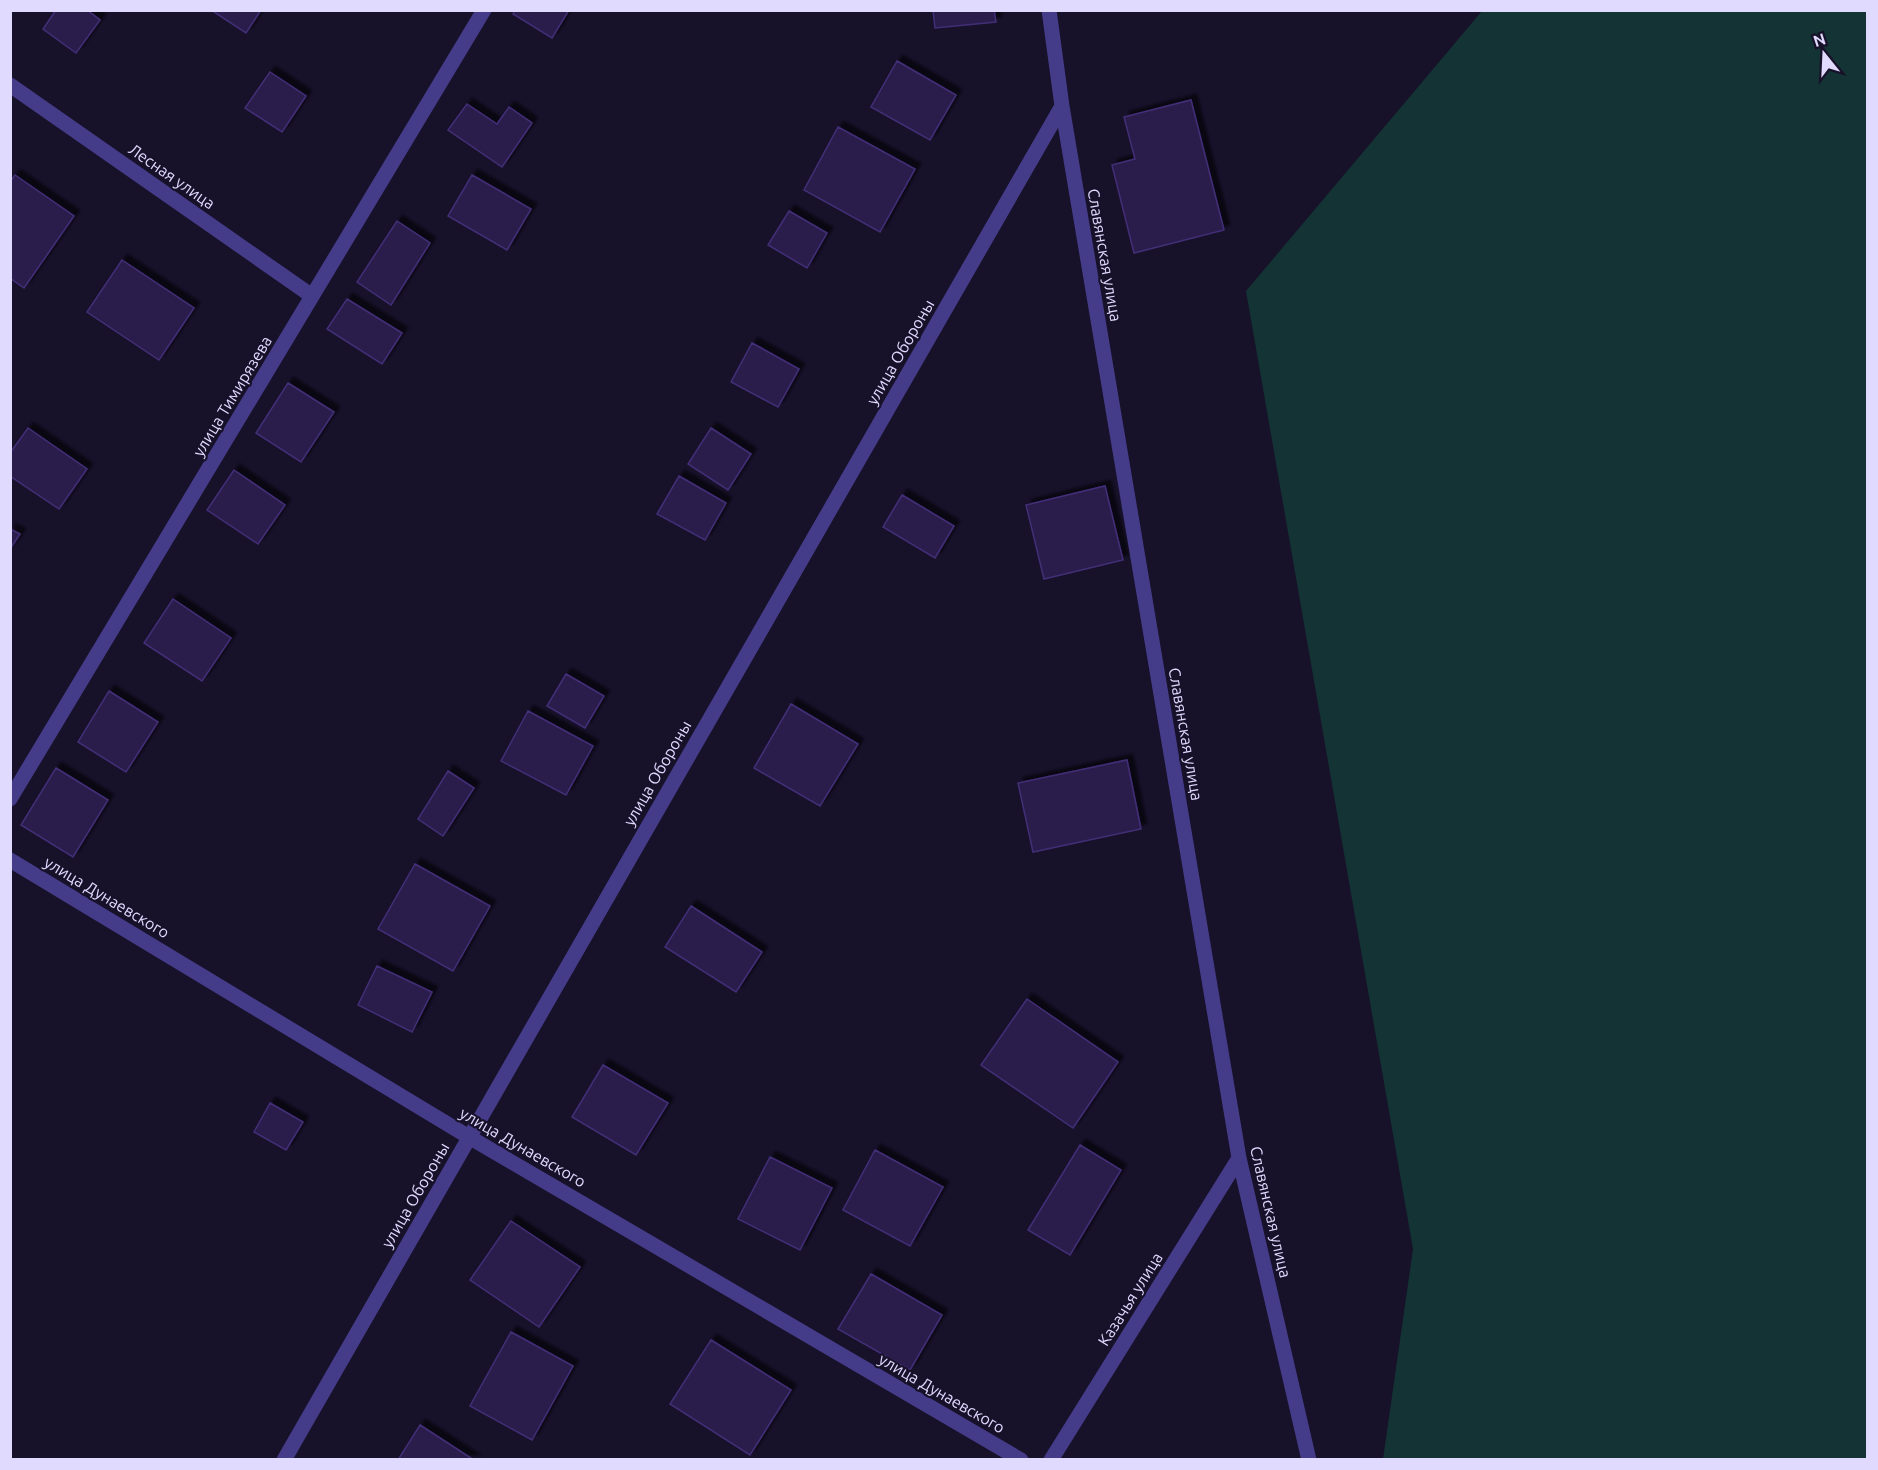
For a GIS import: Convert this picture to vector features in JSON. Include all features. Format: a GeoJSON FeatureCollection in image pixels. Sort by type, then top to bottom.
{"type":"FeatureCollection","features":[{"type":"Feature","properties":{"kind":"street","name":"улица Тимирязева"},"geometry":{"type":"LineString","coordinates":[[10,799],[484,10]]}},
{"type":"Feature","properties":{"kind":"street","name":"Славянская улица"},"geometry":{"type":"LineString","coordinates":[[1049,10],[1062,106],[1239,1158],[1309,1460]]}},
{"type":"Feature","properties":{"kind":"street","name":"Лесная улица"},"geometry":{"type":"LineString","coordinates":[[10,85],[312,296]]}},
{"type":"Feature","properties":{"kind":"street","name":"улица Обороны"},"geometry":{"type":"LineString","coordinates":[[284,1460],[1062,106]]}},
{"type":"Feature","properties":{"kind":"street","name":"улица Дунаевского"},"geometry":{"type":"LineString","coordinates":[[10,860],[469,1137],[1021,1460]]}},
{"type":"Feature","properties":{"kind":"street","name":"Казачья улица"},"geometry":{"type":"LineString","coordinates":[[1051,1460],[1239,1158]]}},
{"type":"Feature","properties":{"kind":"green space"},"geometry":{"type":"Polygon","coordinates":[[[1482,11],[1867,11],[1867,1459],[1383,1459],[1413,1249],[1246,291],[1482,11]]]}},
{"type":"Feature","properties":{"kind":"building"},"geometry":{"type":"Polygon","coordinates":[[[56,10],[87,10],[100,20],[76,53],[43,29],[56,10]]]}},
{"type":"Feature","properties":{"kind":"building"},"geometry":{"type":"Polygon","coordinates":[[[211,10],[261,10],[246,33],[211,10]]]}},
{"type":"Feature","properties":{"kind":"building"},"geometry":{"type":"Polygon","coordinates":[[[515,10],[569,10],[552,38],[513,14],[515,10]]]}},
{"type":"Feature","properties":{"kind":"building"},"geometry":{"type":"Polygon","coordinates":[[[933,10],[994,10],[996,22],[935,28],[933,10]]]}},
{"type":"Feature","properties":{"kind":"building"},"geometry":{"type":"Polygon","coordinates":[[[897,61],[956,95],[930,140],[871,107],[897,61]]]}},
{"type":"Feature","properties":{"kind":"building"},"geometry":{"type":"Polygon","coordinates":[[[270,72],[306,96],[282,132],[245,108],[270,72]]]}},
{"type":"Feature","properties":{"kind":"building"},"geometry":{"type":"Polygon","coordinates":[[[1191,100],[1224,230],[1134,253],[1112,165],[1135,159],[1124,117],[1191,100]]]}},
{"type":"Feature","properties":{"kind":"building"},"geometry":{"type":"Polygon","coordinates":[[[467,104],[497,124],[509,107],[532,123],[502,167],[448,130],[467,104]]]}},
{"type":"Feature","properties":{"kind":"building"},"geometry":{"type":"Polygon","coordinates":[[[838,127],[915,169],[880,232],[804,190],[838,127]]]}},
{"type":"Feature","properties":{"kind":"building"},"geometry":{"type":"Polygon","coordinates":[[[15,175],[74,216],[24,288],[10,278],[10,182],[15,175]]]}},
{"type":"Feature","properties":{"kind":"building"},"geometry":{"type":"Polygon","coordinates":[[[472,175],[531,209],[507,250],[448,216],[472,175]]]}},
{"type":"Feature","properties":{"kind":"building"},"geometry":{"type":"Polygon","coordinates":[[[789,211],[827,233],[807,268],[768,245],[789,211]]]}},
{"type":"Feature","properties":{"kind":"building"},"geometry":{"type":"Polygon","coordinates":[[[397,221],[430,243],[391,305],[357,282],[397,221]]]}},
{"type":"Feature","properties":{"kind":"building"},"geometry":{"type":"Polygon","coordinates":[[[122,260],[194,308],[159,360],[87,312],[122,260]]]}},
{"type":"Feature","properties":{"kind":"building"},"geometry":{"type":"Polygon","coordinates":[[[347,299],[402,333],[382,364],[327,329],[347,299]]]}},
{"type":"Feature","properties":{"kind":"building"},"geometry":{"type":"Polygon","coordinates":[[[752,343],[799,369],[778,407],[731,382],[752,343]]]}},
{"type":"Feature","properties":{"kind":"building"},"geometry":{"type":"Polygon","coordinates":[[[288,383],[334,412],[301,462],[256,433],[288,383]]]}},
{"type":"Feature","properties":{"kind":"building"},"geometry":{"type":"Polygon","coordinates":[[[28,428],[87,469],[59,509],[10,476],[10,453],[28,428]]]}},
{"type":"Feature","properties":{"kind":"building"},"geometry":{"type":"Polygon","coordinates":[[[711,428],[751,454],[728,490],[688,464],[711,428]]]}},
{"type":"Feature","properties":{"kind":"building"},"geometry":{"type":"Polygon","coordinates":[[[234,470],[285,505],[258,544],[207,510],[234,470]]]}},
{"type":"Feature","properties":{"kind":"building"},"geometry":{"type":"Polygon","coordinates":[[[679,476],[726,503],[705,540],[657,514],[679,476]]]}},
{"type":"Feature","properties":{"kind":"building"},"geometry":{"type":"Polygon","coordinates":[[[1105,486],[1123,560],[1044,579],[1026,505],[1105,486]]]}},
{"type":"Feature","properties":{"kind":"building"},"geometry":{"type":"Polygon","coordinates":[[[902,495],[954,526],[935,558],[883,527],[902,495]]]}},
{"type":"Feature","properties":{"kind":"building"},"geometry":{"type":"Polygon","coordinates":[[[10,529],[20,534],[10,549],[10,529]]]}},
{"type":"Feature","properties":{"kind":"building"},"geometry":{"type":"Polygon","coordinates":[[[173,599],[231,638],[202,681],[144,643],[173,599]]]}},
{"type":"Feature","properties":{"kind":"building"},"geometry":{"type":"Polygon","coordinates":[[[566,674],[604,696],[585,728],[547,706],[566,674]]]}},
{"type":"Feature","properties":{"kind":"building"},"geometry":{"type":"Polygon","coordinates":[[[109,691],[158,722],[126,772],[78,742],[109,691]]]}},
{"type":"Feature","properties":{"kind":"building"},"geometry":{"type":"Polygon","coordinates":[[[791,704],[858,744],[820,806],[754,768],[791,704]]]}},
{"type":"Feature","properties":{"kind":"building"},"geometry":{"type":"Polygon","coordinates":[[[528,711],[593,746],[566,795],[501,761],[528,711]]]}},
{"type":"Feature","properties":{"kind":"building"},"geometry":{"type":"Polygon","coordinates":[[[1127,760],[1141,829],[1033,852],[1018,783],[1127,760]]]}},
{"type":"Feature","properties":{"kind":"building"},"geometry":{"type":"Polygon","coordinates":[[[56,768],[108,800],[73,857],[21,825],[56,768]]]}},
{"type":"Feature","properties":{"kind":"building"},"geometry":{"type":"Polygon","coordinates":[[[448,771],[474,788],[443,836],[418,819],[448,771]]]}},
{"type":"Feature","properties":{"kind":"building"},"geometry":{"type":"Polygon","coordinates":[[[415,864],[490,906],[453,971],[378,929],[415,864]]]}},
{"type":"Feature","properties":{"kind":"building"},"geometry":{"type":"Polygon","coordinates":[[[691,906],[762,952],[736,992],[665,947],[691,906]]]}},
{"type":"Feature","properties":{"kind":"building"},"geometry":{"type":"Polygon","coordinates":[[[377,966],[432,992],[412,1032],[358,1005],[377,966]]]}},
{"type":"Feature","properties":{"kind":"building"},"geometry":{"type":"Polygon","coordinates":[[[1027,999],[1118,1062],[1073,1128],[981,1065],[1027,999]]]}},
{"type":"Feature","properties":{"kind":"building"},"geometry":{"type":"Polygon","coordinates":[[[603,1065],[668,1103],[636,1155],[572,1117],[603,1065]]]}},
{"type":"Feature","properties":{"kind":"building"},"geometry":{"type":"Polygon","coordinates":[[[270,1103],[303,1122],[286,1150],[254,1132],[270,1103]]]}},
{"type":"Feature","properties":{"kind":"building"},"geometry":{"type":"Polygon","coordinates":[[[1080,1145],[1121,1170],[1070,1255],[1028,1230],[1080,1145]]]}},
{"type":"Feature","properties":{"kind":"building"},"geometry":{"type":"Polygon","coordinates":[[[875,1150],[943,1187],[910,1246],[843,1210],[875,1150]]]}},
{"type":"Feature","properties":{"kind":"building"},"geometry":{"type":"Polygon","coordinates":[[[770,1157],[832,1188],[800,1250],[738,1219],[770,1157]]]}},
{"type":"Feature","properties":{"kind":"building"},"geometry":{"type":"Polygon","coordinates":[[[511,1221],[580,1267],[539,1327],[470,1280],[511,1221]]]}},
{"type":"Feature","properties":{"kind":"building"},"geometry":{"type":"Polygon","coordinates":[[[871,1274],[942,1315],[910,1370],[838,1329],[871,1274]]]}},
{"type":"Feature","properties":{"kind":"building"},"geometry":{"type":"Polygon","coordinates":[[[511,1332],[573,1366],[532,1440],[470,1406],[511,1332]]]}},
{"type":"Feature","properties":{"kind":"building"},"geometry":{"type":"Polygon","coordinates":[[[711,1340],[791,1390],[750,1455],[670,1404],[711,1340]]]}},
{"type":"Feature","properties":{"kind":"building"},"geometry":{"type":"Polygon","coordinates":[[[420,1425],[474,1460],[398,1460],[420,1425]]]}}]}
